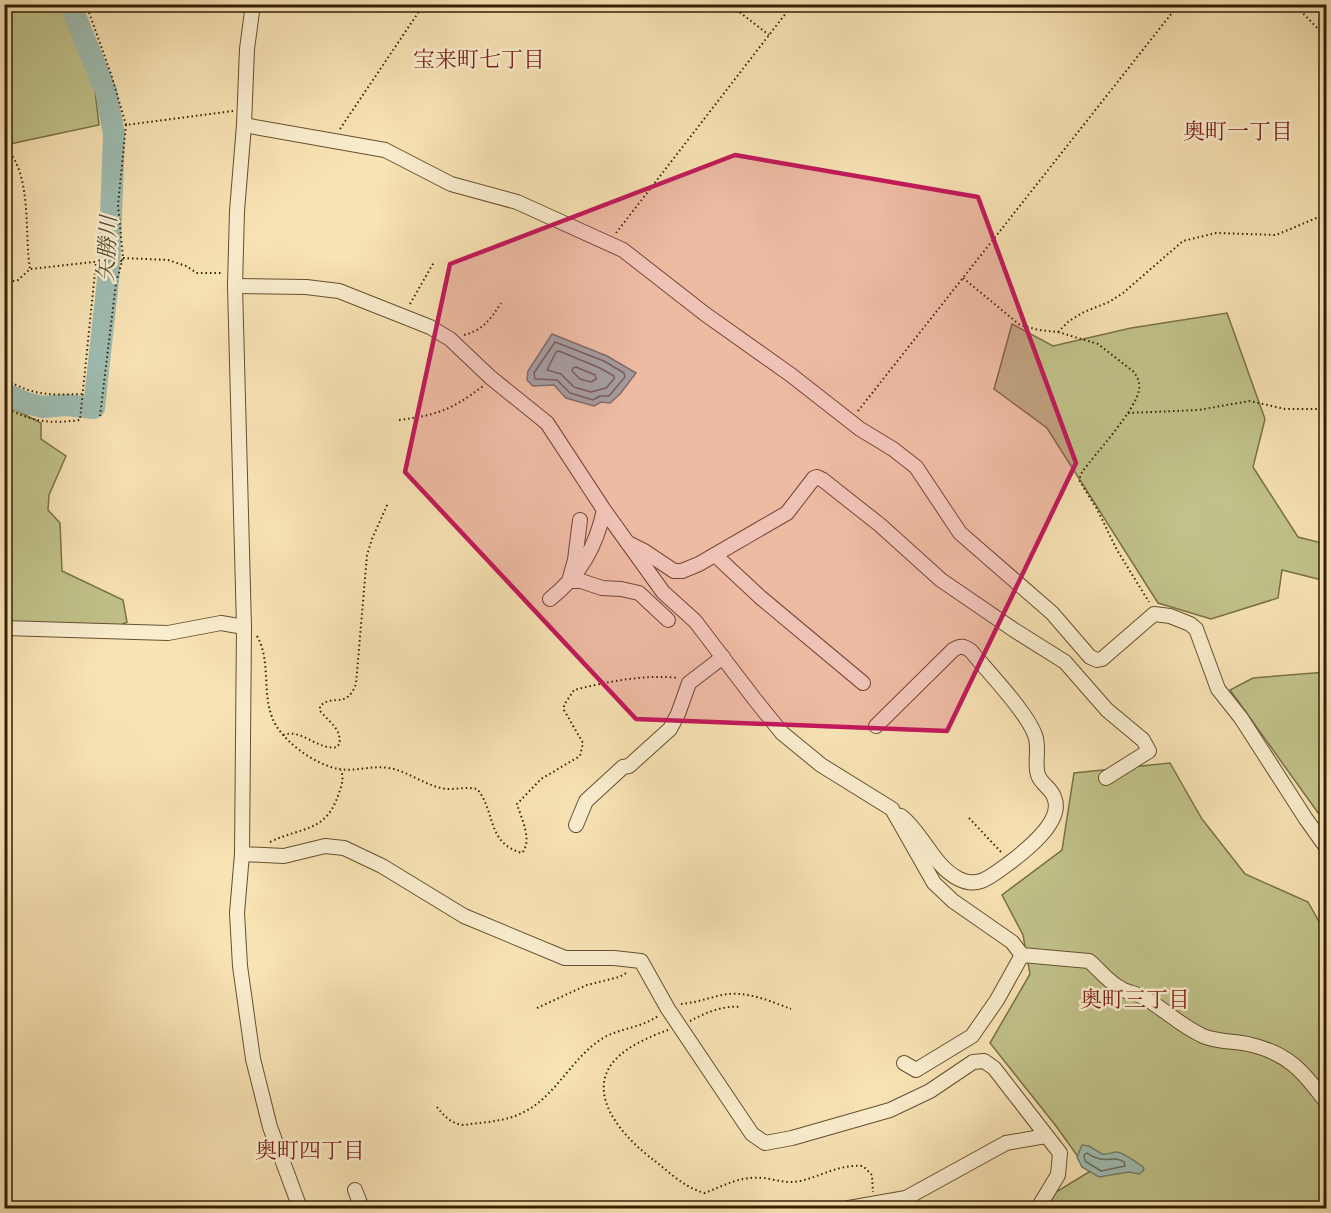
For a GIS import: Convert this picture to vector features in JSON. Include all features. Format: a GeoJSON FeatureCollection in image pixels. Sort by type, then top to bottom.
{"type":"FeatureCollection","features":[{"type":"Feature","properties":{"kind":"street"},"geometry":{"type":"LineString","coordinates":[[253,4],[243,109],[235,279],[249,854],[237,913],[243,1000],[253,1059],[270,1127],[300,1209]]}},
{"type":"Feature","properties":{"kind":"street"},"geometry":{"type":"LineString","coordinates":[[244,125],[385,150],[451,184],[517,202],[609,242],[622,250],[860,429],[916,467],[960,533],[1052,613],[1090,657],[1096,660],[1102,659],[1154,614],[1170,616],[1190,624],[1196,629],[1218,689],[1241,718],[1326,847]]}},
{"type":"Feature","properties":{"kind":"street"},"geometry":{"type":"LineString","coordinates":[[235,279],[339,291],[430,327],[449,339],[490,377],[547,423],[604,510],[663,592],[695,621],[782,733],[821,765],[909,822],[939,862],[960,880],[975,883],[988,880],[1035,841],[1053,819],[1056,809],[1055,799],[1037,773],[1037,744],[1029,722],[971,651],[964,646],[953,650],[876,726]]}},
{"type":"Feature","properties":{"kind":"street"},"geometry":{"type":"LineString","coordinates":[[626,542],[644,551],[674,572],[682,572],[787,513],[814,478],[824,480],[880,525],[941,580],[1065,662],[1107,710],[1143,740],[1149,751],[1106,778]]}},
{"type":"Feature","properties":{"kind":"street"},"geometry":{"type":"LineString","coordinates":[[550,599],[569,581],[588,557],[604,510]]}},
{"type":"Feature","properties":{"kind":"street"},"geometry":{"type":"LineString","coordinates":[[569,581],[575,560],[580,520]]}},
{"type":"Feature","properties":{"kind":"street"},"geometry":{"type":"LineString","coordinates":[[715,555],[760,597],[863,683]]}},
{"type":"Feature","properties":{"kind":"street"},"geometry":{"type":"LineString","coordinates":[[569,581],[581,581],[602,588],[639,593],[668,620]]}},
{"type":"Feature","properties":{"kind":"street"},"geometry":{"type":"LineString","coordinates":[[4,628],[168,633],[221,623],[244,627]]}},
{"type":"Feature","properties":{"kind":"street"},"geometry":{"type":"LineString","coordinates":[[576,825],[586,801],[670,729],[689,683],[723,657]]}},
{"type":"Feature","properties":{"kind":"street"},"geometry":{"type":"LineString","coordinates":[[892,809],[934,883],[953,901],[1012,942],[1023,955],[1089,961],[1104,977],[1122,990],[1146,998],[1181,1024],[1196,1032],[1226,1043],[1245,1044],[1272,1051],[1287,1059],[1303,1072],[1326,1102]]}},
{"type":"Feature","properties":{"kind":"street"},"geometry":{"type":"LineString","coordinates":[[249,854],[284,856],[325,846],[344,849],[382,866],[464,916],[565,958],[614,958],[641,961],[667,1007],[752,1134],[765,1143],[792,1138],[890,1110],[930,1091],[973,1062],[984,1061],[994,1068],[1060,1152],[1058,1176],[1038,1209]]}},
{"type":"Feature","properties":{"kind":"street"},"geometry":{"type":"LineString","coordinates":[[904,1063],[916,1070],[972,1036],[997,1000],[1023,955]]}},
{"type":"Feature","properties":{"kind":"street"},"geometry":{"type":"LineString","coordinates":[[849,1209],[906,1198],[1006,1143],[1046,1136]]}},
{"type":"Feature","properties":{"kind":"street"},"geometry":{"type":"LineString","coordinates":[[354,1190],[364,1209]]}},
{"type":"Feature","properties":{"kind":"path"},"geometry":{"type":"LineString","coordinates":[[86,4],[126,124],[118,205],[123,260],[116,283],[100,416]]}},
{"type":"Feature","properties":{"kind":"path"},"geometry":{"type":"LineString","coordinates":[[333,140],[424,4]]}},
{"type":"Feature","properties":{"kind":"path"},"geometry":{"type":"LineString","coordinates":[[729,4],[769,35]]}},
{"type":"Feature","properties":{"kind":"path"},"geometry":{"type":"LineString","coordinates":[[609,242],[793,4]]}},
{"type":"Feature","properties":{"kind":"path"},"geometry":{"type":"LineString","coordinates":[[851,420],[1179,4]]}},
{"type":"Feature","properties":{"kind":"path"},"geometry":{"type":"LineString","coordinates":[[1294,4],[1326,37]]}},
{"type":"Feature","properties":{"kind":"path"},"geometry":{"type":"LineString","coordinates":[[126,124],[243,109]]}},
{"type":"Feature","properties":{"kind":"path"},"geometry":{"type":"LineString","coordinates":[[4,146],[13,155],[21,180],[29,240],[30,269]]}},
{"type":"Feature","properties":{"kind":"path"},"geometry":{"type":"LineString","coordinates":[[1058,332],[1069,321],[1123,293],[1183,241],[1216,233],[1276,235],[1326,214]]}},
{"type":"Feature","properties":{"kind":"path"},"geometry":{"type":"LineString","coordinates":[[4,283],[18,280],[30,269],[123,260],[168,260],[204,274],[235,279]]}},
{"type":"Feature","properties":{"kind":"path"},"geometry":{"type":"LineString","coordinates":[[4,407],[25,418],[52,423],[80,420],[96,262]]}},
{"type":"Feature","properties":{"kind":"path"},"geometry":{"type":"LineString","coordinates":[[402,316],[434,262]]}},
{"type":"Feature","properties":{"kind":"path"},"geometry":{"type":"LineString","coordinates":[[962,278],[1020,325],[1058,332],[1098,344],[1134,372],[1138,378],[1139,391],[1128,413],[1082,472],[1079,480],[1154,614]]}},
{"type":"Feature","properties":{"kind":"path"},"geometry":{"type":"LineString","coordinates":[[449,339],[478,331],[494,315],[501,303]]}},
{"type":"Feature","properties":{"kind":"path"},"geometry":{"type":"LineString","coordinates":[[399,420],[443,412],[462,402],[486,383],[490,377]]}},
{"type":"Feature","properties":{"kind":"path"},"geometry":{"type":"LineString","coordinates":[[7,380],[32,393],[82,394]]}},
{"type":"Feature","properties":{"kind":"path"},"geometry":{"type":"LineString","coordinates":[[1128,413],[1198,410],[1250,401],[1286,409],[1326,409]]}},
{"type":"Feature","properties":{"kind":"path"},"geometry":{"type":"LineString","coordinates":[[282,736],[289,733],[304,736],[332,748],[337,747],[340,743],[339,734],[321,711],[320,706],[325,702],[344,700],[352,694],[356,684],[367,555],[388,503]]}},
{"type":"Feature","properties":{"kind":"path"},"geometry":{"type":"LineString","coordinates":[[244,627],[255,633],[260,642],[265,659],[272,717],[282,736],[318,761],[341,770],[368,767],[390,768],[442,789],[467,787],[477,789],[484,796],[491,824],[498,836],[513,851],[522,853],[527,836],[517,804],[541,779],[580,756],[582,748],[580,736],[564,710],[564,705],[573,690],[650,678],[677,678],[689,683]]}},
{"type":"Feature","properties":{"kind":"path"},"geometry":{"type":"LineString","coordinates":[[249,854],[273,841],[314,826],[326,819],[338,797],[342,782],[341,770]]}},
{"type":"Feature","properties":{"kind":"path"},"geometry":{"type":"LineString","coordinates":[[969,818],[1011,862]]}},
{"type":"Feature","properties":{"kind":"path"},"geometry":{"type":"LineString","coordinates":[[537,1008],[587,985],[619,977],[641,961]]}},
{"type":"Feature","properties":{"kind":"path"},"geometry":{"type":"LineString","coordinates":[[437,1107],[445,1117],[457,1125],[503,1119],[521,1114],[545,1097],[574,1063],[602,1039],[614,1032],[640,1026],[667,1007],[737,994],[769,1000],[791,1009]]}},
{"type":"Feature","properties":{"kind":"path"},"geometry":{"type":"LineString","coordinates":[[741,1007],[733,1006],[713,1011],[666,1030],[616,1058],[608,1069],[604,1082],[604,1095],[608,1109],[618,1125],[647,1155],[695,1191],[705,1193],[725,1183],[744,1179],[760,1178],[791,1182],[847,1165],[863,1166],[872,1175],[873,1192],[882,1202]]}},
{"type":"Feature","properties":{"kind":"highlighted area"},"geometry":{"type":"Polygon","coordinates":[[[735,155],[978,197],[1076,463],[947,731],[636,719],[405,472],[450,264],[735,155]]]}},
{"type":"Feature","properties":{"kind":"green space"},"geometry":{"type":"Polygon","coordinates":[[[5,4],[61,5],[94,82],[99,125],[5,145],[5,4]]]}},
{"type":"Feature","properties":{"kind":"green space"},"geometry":{"type":"Polygon","coordinates":[[[1227,313],[1265,419],[1253,467],[1298,537],[1326,544],[1326,581],[1282,570],[1278,598],[1211,619],[1158,603],[1047,428],[994,389],[1012,324],[1053,346],[1131,328],[1227,313]]]}},
{"type":"Feature","properties":{"kind":"green space"},"geometry":{"type":"Polygon","coordinates":[[[6,405],[41,423],[41,439],[66,456],[49,495],[48,510],[60,523],[62,571],[123,600],[127,622],[119,626],[5,623],[6,405]]]}},
{"type":"Feature","properties":{"kind":"green space"},"geometry":{"type":"Polygon","coordinates":[[[1326,672],[1326,824],[1230,690],[1253,678],[1326,672]]]}},
{"type":"Feature","properties":{"kind":"green space"},"geometry":{"type":"Polygon","coordinates":[[[1170,763],[1202,819],[1245,874],[1308,902],[1326,934],[1326,1208],[1047,1208],[1056,1192],[1089,1172],[1056,1126],[990,1043],[1030,974],[1023,935],[1002,895],[1062,850],[1074,773],[1170,763]]]}},
{"type":"Feature","properties":{"kind":"water"},"geometry":{"type":"Polygon","coordinates":[[[552,334],[607,356],[636,373],[610,403],[601,402],[594,406],[566,398],[554,385],[533,386],[527,380],[528,371],[552,334]]]}},
{"type":"Feature","properties":{"kind":"water"},"geometry":{"type":"Polygon","coordinates":[[[1082,1145],[1089,1146],[1102,1154],[1119,1153],[1142,1166],[1143,1171],[1139,1174],[1129,1172],[1099,1177],[1082,1167],[1077,1157],[1082,1145]]]}},
{"type":"Feature","properties":{"kind":"waterway","name":"矢勝川"},"geometry":{"type":"LineString","coordinates":[[4,393],[26,403],[43,407],[66,405],[94,408],[109,271],[114,134],[106,91],[70,4]]}},
{"type":"Feature","properties":{"kind":"district","name":"宝来町七丁目"},"geometry":{"type":"Point","coordinates":[479,61]}},
{"type":"Feature","properties":{"kind":"district","name":"奥町一丁目"},"geometry":{"type":"Point","coordinates":[1238,133]}},
{"type":"Feature","properties":{"kind":"district","name":"奥町三丁目"},"geometry":{"type":"Point","coordinates":[1135,1001]}},
{"type":"Feature","properties":{"kind":"district","name":"奥町四丁目"},"geometry":{"type":"Point","coordinates":[310,1152]}}]}
